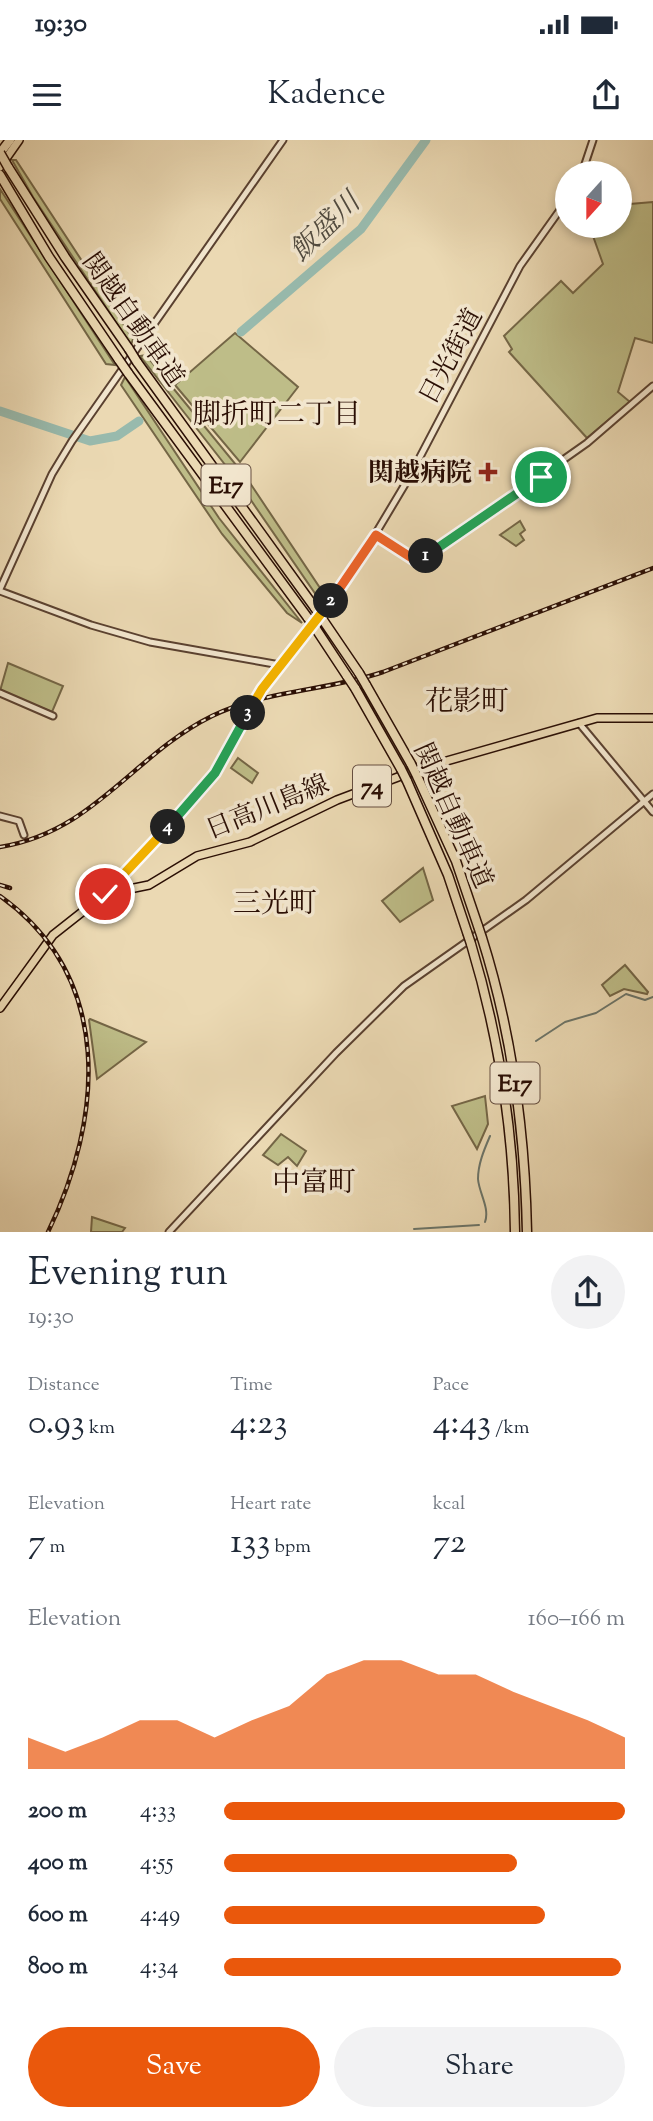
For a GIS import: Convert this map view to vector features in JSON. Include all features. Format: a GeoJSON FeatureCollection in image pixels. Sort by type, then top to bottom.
{"type":"FeatureCollection","features":[{"type":"Feature","properties":{"kind":"highway"},"geometry":{"type":"LineString","coordinates":[[0,154],[11,140]]}},
{"type":"Feature","properties":{"kind":"highway","name":"関越自動車道"},"geometry":{"type":"LineString","coordinates":[[0,154],[4,167],[58,248],[359,673],[417,776],[456,861],[482,938],[514,1076],[523,1152],[527,1232]]}},
{"type":"Feature","properties":{"kind":"highway","name":"関越自動車道"},"geometry":{"type":"LineString","coordinates":[[1,178],[49,257],[128,373],[308,618],[355,688],[407,781],[448,875],[471,944],[490,1017],[506,1105],[515,1232]]}},
{"type":"Feature","properties":{"kind":"main road"},"geometry":{"type":"LineString","coordinates":[[4,167],[19,140]]}},
{"type":"Feature","properties":{"kind":"main road","name":"日高川島線"},"geometry":{"type":"LineString","coordinates":[[105,894],[149,885],[197,856],[250,842],[387,780],[579,723],[618,716],[653,718]]}},
{"type":"Feature","properties":{"kind":"main road","name":"74"},"geometry":{"type":"LineString","coordinates":[[0,1008],[53,934],[105,894]]}},
{"type":"Feature","properties":{"kind":"street"},"geometry":{"type":"LineString","coordinates":[[280,665],[150,642],[91,625],[0,590],[52,474],[72,441],[283,140]]}},
{"type":"Feature","properties":{"kind":"street"},"geometry":{"type":"LineString","coordinates":[[586,161],[593,140]]}},
{"type":"Feature","properties":{"kind":"street","name":"日光街道"},"geometry":{"type":"LineString","coordinates":[[105,894],[215,773],[259,693],[349,577],[376,535],[520,266],[555,218]]}},
{"type":"Feature","properties":{"kind":"street"},"geometry":{"type":"LineString","coordinates":[[376,535],[418,562],[587,443],[653,386]]}},
{"type":"Feature","properties":{"kind":"street"},"geometry":{"type":"LineString","coordinates":[[0,693],[53,716]]}},
{"type":"Feature","properties":{"kind":"street"},"geometry":{"type":"LineString","coordinates":[[579,723],[653,812]]}},
{"type":"Feature","properties":{"kind":"street"},"geometry":{"type":"LineString","coordinates":[[169,1232],[336,1053],[404,986],[526,900],[653,794]]}},
{"type":"Feature","properties":{"kind":"street"},"geometry":{"type":"LineString","coordinates":[[0,816],[19,821],[24,835]]}},
{"type":"Feature","properties":{"kind":"shaded area"},"geometry":{"type":"Polygon","coordinates":[[[12,160],[16,160],[133,339],[131,345],[33,197],[12,160]]]}},
{"type":"Feature","properties":{"kind":"shaded area"},"geometry":{"type":"Polygon","coordinates":[[[0,189],[115,365],[106,364],[0,199],[0,189]]]}},
{"type":"Feature","properties":{"kind":"shaded area"},"geometry":{"type":"Polygon","coordinates":[[[653,202],[653,343],[635,338],[618,392],[630,402],[587,438],[509,352],[512,349],[504,336],[561,281],[573,293],[603,264],[594,238],[632,238],[632,204],[653,202]]]}},
{"type":"Feature","properties":{"kind":"shaded area"},"geometry":{"type":"Polygon","coordinates":[[[235,333],[298,387],[240,462],[175,385],[235,333]]]}},
{"type":"Feature","properties":{"kind":"shaded area"},"geometry":{"type":"Polygon","coordinates":[[[146,355],[246,477],[324,594],[321,602],[237,480],[140,356],[146,355]]]}},
{"type":"Feature","properties":{"kind":"shaded area"},"geometry":{"type":"Polygon","coordinates":[[[125,377],[219,518],[302,623],[287,613],[222,534],[121,385],[125,377]]]}},
{"type":"Feature","properties":{"kind":"shaded area"},"geometry":{"type":"Polygon","coordinates":[[[520,521],[525,530],[520,534],[524,540],[516,546],[500,535],[520,521]]]}},
{"type":"Feature","properties":{"kind":"shaded area"},"geometry":{"type":"Polygon","coordinates":[[[8,663],[63,686],[52,712],[0,691],[8,663]]]}},
{"type":"Feature","properties":{"kind":"shaded area"},"geometry":{"type":"Polygon","coordinates":[[[238,758],[258,773],[252,783],[231,768],[238,758]]]}},
{"type":"Feature","properties":{"kind":"shaded area"},"geometry":{"type":"Polygon","coordinates":[[[423,868],[433,900],[400,922],[382,901],[423,868]]]}},
{"type":"Feature","properties":{"kind":"shaded area"},"geometry":{"type":"Polygon","coordinates":[[[625,965],[647,994],[624,989],[610,996],[602,985],[625,965]]]}},
{"type":"Feature","properties":{"kind":"shaded area"},"geometry":{"type":"Polygon","coordinates":[[[90,1019],[146,1042],[97,1079],[90,1019]]]}},
{"type":"Feature","properties":{"kind":"shaded area"},"geometry":{"type":"Polygon","coordinates":[[[485,1096],[488,1124],[477,1149],[452,1106],[485,1096]]]}},
{"type":"Feature","properties":{"kind":"shaded area"},"geometry":{"type":"Polygon","coordinates":[[[281,1134],[306,1151],[297,1166],[288,1157],[278,1165],[263,1155],[281,1134]]]}},
{"type":"Feature","properties":{"kind":"shaded area"},"geometry":{"type":"Polygon","coordinates":[[[92,1217],[125,1228],[122,1232],[91,1232],[92,1217]]]}},
{"type":"Feature","properties":{"kind":"waterway","name":"飯盛川"},"geometry":{"type":"LineString","coordinates":[[241,332],[361,229],[426,140]]}},
{"type":"Feature","properties":{"kind":"waterway","name":"飯盛川"},"geometry":{"type":"LineString","coordinates":[[0,411],[90,441],[117,436],[139,421]]}},
{"type":"Feature","properties":{"kind":"waterway"},"geometry":{"type":"LineString","coordinates":[[536,1041],[565,1022],[596,1013],[626,994],[645,1000],[653,997]]}},
{"type":"Feature","properties":{"kind":"waterway"},"geometry":{"type":"LineString","coordinates":[[485,1222],[486,1211],[478,1173],[490,1136]]}},
{"type":"Feature","properties":{"kind":"waterway"},"geometry":{"type":"LineString","coordinates":[[414,1229],[479,1225]]}},
{"type":"Feature","properties":{"kind":"railway"},"geometry":{"type":"LineString","coordinates":[[0,847],[33,839],[62,826],[88,809],[184,732],[232,707],[383,672],[653,568]]}},
{"type":"Feature","properties":{"kind":"railway"},"geometry":{"type":"LineString","coordinates":[[0,885],[10,888]]}},
{"type":"Feature","properties":{"kind":"railway"},"geometry":{"type":"LineString","coordinates":[[0,896],[37,929],[64,967],[80,1008],[88,1052],[87,1097],[80,1143],[48,1232]]}},
{"type":"Feature","properties":{"kind":"place","name":"関越病院"},"geometry":{"type":"Point","coordinates":[488,472]}},
{"type":"Feature","properties":{"kind":"district","name":"脚折町二丁目"},"geometry":{"type":"Point","coordinates":[277,413]}},
{"type":"Feature","properties":{"kind":"district","name":"花影町"},"geometry":{"type":"Point","coordinates":[467,700]}},
{"type":"Feature","properties":{"kind":"district","name":"三光町"},"geometry":{"type":"Point","coordinates":[275,902]}},
{"type":"Feature","properties":{"kind":"district","name":"中富町"},"geometry":{"type":"Point","coordinates":[314,1181]}},
{"type":"Feature","properties":{"kind":"route"},"geometry":{"type":"LineString","coordinates":[[105,894],[215,773],[259,693],[349,577],[376,535],[418,562],[541,477]]}}]}
